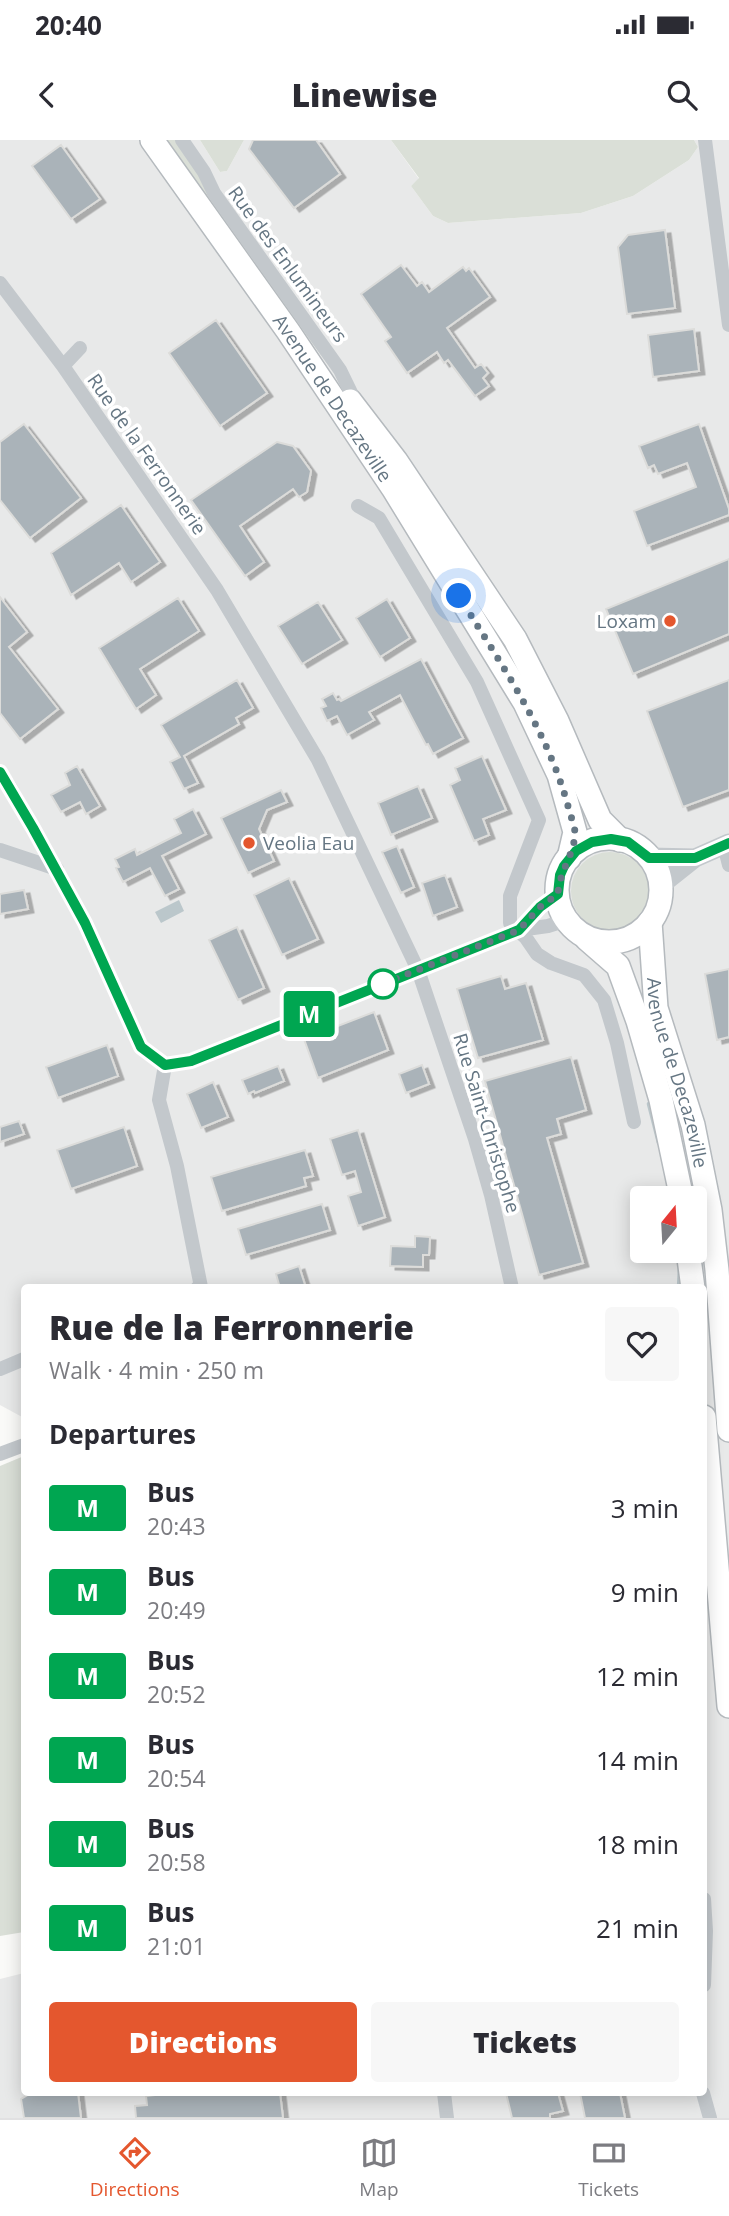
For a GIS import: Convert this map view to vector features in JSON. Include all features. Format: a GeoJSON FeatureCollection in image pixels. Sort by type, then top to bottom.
{"type":"FeatureCollection","features":[{"type":"Feature","properties":{"kind":"main road"},"geometry":{"type":"LineString","coordinates":[[152,140],[288,331]]}},
{"type":"Feature","properties":{"kind":"main road","name":"Avenue de Decazeville"},"geometry":{"type":"LineString","coordinates":[[288,331],[360,412],[465,561],[515,639],[557,721],[600,820],[620,840]]}},
{"type":"Feature","properties":{"kind":"main road","name":"Avenue de Decazeville"},"geometry":{"type":"LineString","coordinates":[[288,331],[393,488],[525,703],[559,775],[575,832],[569,858]]}},
{"type":"Feature","properties":{"kind":"main road"},"geometry":{"type":"LineString","coordinates":[[601,839],[620,840],[636,846],[649,858],[659,875],[659,905],[650,922],[636,934],[618,941],[600,941],[574,927],[558,894],[560,875],[569,858],[584,846],[601,839]]}},
{"type":"Feature","properties":{"kind":"main road","name":"Avenue de Decazeville"},"geometry":{"type":"LineString","coordinates":[[650,922],[656,1008],[693,1125],[710,1210],[718,1270],[729,1430]]}},
{"type":"Feature","properties":{"kind":"main road","name":"Avenue de Decazeville"},"geometry":{"type":"LineString","coordinates":[[574,927],[618,966],[638,1021],[661,1100],[679,1186]]}},
{"type":"Feature","properties":{"kind":"main road"},"geometry":{"type":"LineString","coordinates":[[690,1264],[692,1284]]}},
{"type":"Feature","properties":{"kind":"main road"},"geometry":{"type":"LineString","coordinates":[[707,1452],[729,1706]]}},
{"type":"Feature","properties":{"kind":"street","name":"Rue des Enlumineurs"},"geometry":{"type":"LineString","coordinates":[[182,140],[204,172],[214,193],[340,370],[360,412]]}},
{"type":"Feature","properties":{"kind":"street"},"geometry":{"type":"LineString","coordinates":[[705,140],[729,325]]}},
{"type":"Feature","properties":{"kind":"street","name":"Rue de la Ferronnerie"},"geometry":{"type":"LineString","coordinates":[[0,283],[63,366],[217,590],[311,749],[418,970]]}},
{"type":"Feature","properties":{"kind":"street","name":"Rue de la Ferronnerie"},"geometry":{"type":"LineString","coordinates":[[63,366],[80,348]]}},
{"type":"Feature","properties":{"kind":"street"},"geometry":{"type":"LineString","coordinates":[[358,506],[379,518],[477,682],[539,820],[510,896],[510,923],[519,930],[537,954],[551,963],[584,975],[604,1000],[617,1043],[634,1122]]}},
{"type":"Feature","properties":{"kind":"street"},"geometry":{"type":"LineString","coordinates":[[0,772],[85,923],[141,1047],[165,1065],[191,1061],[519,930],[548,926],[574,927]]}},
{"type":"Feature","properties":{"kind":"street"},"geometry":{"type":"LineString","coordinates":[[661,885],[695,858],[726,844],[729,865]]}},
{"type":"Feature","properties":{"kind":"street"},"geometry":{"type":"LineString","coordinates":[[0,850],[57,869]]}},
{"type":"Feature","properties":{"kind":"street"},"geometry":{"type":"LineString","coordinates":[[649,858],[695,858]]}},
{"type":"Feature","properties":{"kind":"street"},"geometry":{"type":"LineString","coordinates":[[519,930],[540,907],[558,894]]}},
{"type":"Feature","properties":{"kind":"street","name":"Rue Saint-Christophe"},"geometry":{"type":"LineString","coordinates":[[418,970],[475,1139],[511,1284]]}},
{"type":"Feature","properties":{"kind":"street"},"geometry":{"type":"LineString","coordinates":[[165,1065],[159,1100],[200,1284]]}},
{"type":"Feature","properties":{"kind":"street"},"geometry":{"type":"LineString","coordinates":[[0,1369],[21,1360]]}},
{"type":"Feature","properties":{"kind":"street"},"geometry":{"type":"LineString","coordinates":[[0,1454],[21,1446]]}},
{"type":"Feature","properties":{"kind":"street"},"geometry":{"type":"LineString","coordinates":[[444,2096],[447,2118]]}},
{"type":"Feature","properties":{"kind":"street"},"geometry":{"type":"LineString","coordinates":[[704,2096],[710,2118]]}},
{"type":"Feature","properties":{"kind":"shaded area"},"geometry":{"type":"Polygon","coordinates":[[[0,140],[200,140],[220,172],[227,171],[244,140],[391,140],[419,179],[411,186],[433,216],[448,223],[581,213],[633,196],[689,160],[698,147],[694,140],[729,140],[729,2118],[0,2118],[0,1979],[21,1974],[21,2096],[707,2096],[707,1284],[21,1284],[21,1416],[0,1405],[0,140]]]}},
{"type":"Feature","properties":{"kind":"shaded area"},"geometry":{"type":"Polygon","coordinates":[[[162,140],[178,140],[329,363],[326,362],[162,140]]]}},
{"type":"Feature","properties":{"kind":"shaded area"},"geometry":{"type":"Polygon","coordinates":[[[200,140],[244,140],[227,171],[220,172],[200,140]]]}},
{"type":"Feature","properties":{"kind":"shaded area"},"geometry":{"type":"Polygon","coordinates":[[[391,140],[694,140],[698,147],[689,160],[633,196],[581,213],[448,223],[433,216],[411,186],[419,178],[391,140]]]}},
{"type":"Feature","properties":{"kind":"shaded area"},"geometry":{"type":"Polygon","coordinates":[[[610,852],[625,855],[638,863],[646,876],[649,891],[646,906],[638,919],[625,927],[610,930],[595,927],[582,919],[574,906],[571,891],[574,876],[582,863],[595,855],[610,852]]]}},
{"type":"Feature","properties":{"kind":"shaded area"},"geometry":{"type":"Polygon","coordinates":[[[179,900],[184,911],[161,923],[155,912],[179,900]]]}},
{"type":"Feature","properties":{"kind":"shaded area"},"geometry":{"type":"Polygon","coordinates":[[[21,1457],[21,1932],[0,1936],[0,1466],[21,1457]]]}},
{"type":"Feature","properties":{"kind":"building"},"geometry":{"type":"Polygon","coordinates":[[[253,140],[316,140],[340,174],[294,208],[249,149],[253,140]]]}},
{"type":"Feature","properties":{"kind":"building"},"geometry":{"type":"Polygon","coordinates":[[[61,145],[100,199],[71,219],[32,166],[61,145]]]}},
{"type":"Feature","properties":{"kind":"building"},"geometry":{"type":"Polygon","coordinates":[[[665,230],[675,308],[627,314],[618,247],[628,235],[665,230]]]}},
{"type":"Feature","properties":{"kind":"building"},"geometry":{"type":"Polygon","coordinates":[[[401,265],[417,286],[422,282],[429,292],[463,267],[466,271],[469,268],[490,297],[447,328],[475,368],[481,364],[488,373],[483,378],[489,386],[475,396],[448,360],[444,363],[437,352],[407,373],[385,341],[391,337],[361,294],[401,265]]]}},
{"type":"Feature","properties":{"kind":"building"},"geometry":{"type":"Polygon","coordinates":[[[216,320],[267,393],[220,426],[169,353],[216,320]]]}},
{"type":"Feature","properties":{"kind":"building"},"geometry":{"type":"Polygon","coordinates":[[[694,329],[699,371],[653,377],[648,335],[694,329]]]}},
{"type":"Feature","properties":{"kind":"building"},"geometry":{"type":"Polygon","coordinates":[[[24,424],[81,498],[30,538],[0,500],[0,442],[24,424]]]}},
{"type":"Feature","properties":{"kind":"building"},"geometry":{"type":"Polygon","coordinates":[[[699,424],[729,515],[647,546],[634,511],[696,487],[687,463],[658,474],[654,465],[648,468],[639,446],[699,424]]]}},
{"type":"Feature","properties":{"kind":"building"},"geometry":{"type":"Polygon","coordinates":[[[277,442],[293,446],[311,471],[307,492],[299,497],[293,489],[240,526],[264,562],[245,576],[191,500],[277,442]]]}},
{"type":"Feature","properties":{"kind":"building"},"geometry":{"type":"Polygon","coordinates":[[[121,505],[160,562],[131,582],[119,563],[71,595],[51,553],[121,505]]]}},
{"type":"Feature","properties":{"kind":"building","name":"Loxam"},"geometry":{"type":"Polygon","coordinates":[[[729,559],[729,634],[633,674],[606,609],[729,559]]]}},
{"type":"Feature","properties":{"kind":"building"},"geometry":{"type":"Polygon","coordinates":[[[0,597],[27,632],[9,647],[58,709],[20,739],[0,713],[0,597]]]}},
{"type":"Feature","properties":{"kind":"building"},"geometry":{"type":"Polygon","coordinates":[[[178,598],[199,631],[140,669],[156,695],[136,709],[99,648],[178,598]]]}},
{"type":"Feature","properties":{"kind":"building"},"geometry":{"type":"Polygon","coordinates":[[[387,599],[410,638],[380,657],[356,618],[387,599]]]}},
{"type":"Feature","properties":{"kind":"building"},"geometry":{"type":"Polygon","coordinates":[[[318,602],[342,640],[302,664],[278,626],[318,602]]]}},
{"type":"Feature","properties":{"kind":"building"},"geometry":{"type":"Polygon","coordinates":[[[421,659],[463,738],[433,754],[400,695],[369,712],[374,720],[347,735],[337,716],[327,721],[321,708],[326,706],[322,699],[333,693],[337,700],[341,701],[421,659]]]}},
{"type":"Feature","properties":{"kind":"building"},"geometry":{"type":"Polygon","coordinates":[[[237,680],[253,708],[236,718],[239,724],[184,756],[198,783],[184,789],[170,762],[180,757],[161,725],[237,680]]]}},
{"type":"Feature","properties":{"kind":"building"},"geometry":{"type":"Polygon","coordinates":[[[729,680],[729,790],[683,807],[647,711],[729,680]]]}},
{"type":"Feature","properties":{"kind":"building"},"geometry":{"type":"Polygon","coordinates":[[[482,756],[506,810],[483,819],[489,835],[474,841],[450,785],[460,780],[455,768],[482,756]]]}},
{"type":"Feature","properties":{"kind":"building"},"geometry":{"type":"Polygon","coordinates":[[[77,766],[100,806],[86,814],[80,802],[61,812],[51,795],[70,785],[65,773],[77,766]]]}},
{"type":"Feature","properties":{"kind":"building"},"geometry":{"type":"Polygon","coordinates":[[[418,786],[432,818],[391,835],[378,803],[418,786]]]}},
{"type":"Feature","properties":{"kind":"building","name":"Veolia Eau"},"geometry":{"type":"Polygon","coordinates":[[[281,790],[287,802],[267,810],[259,829],[274,861],[248,873],[221,818],[281,790]]]}},
{"type":"Feature","properties":{"kind":"building"},"geometry":{"type":"Polygon","coordinates":[[[193,809],[206,834],[162,856],[179,889],[165,896],[150,868],[123,882],[115,859],[135,849],[137,855],[181,833],[174,819],[193,809]]]}},
{"type":"Feature","properties":{"kind":"building"},"geometry":{"type":"Polygon","coordinates":[[[397,846],[414,887],[401,893],[382,852],[397,846]]]}},
{"type":"Feature","properties":{"kind":"building"},"geometry":{"type":"Polygon","coordinates":[[[445,875],[457,907],[433,916],[422,883],[445,875]]]}},
{"type":"Feature","properties":{"kind":"building"},"geometry":{"type":"Polygon","coordinates":[[[289,878],[318,939],[282,955],[254,895],[289,878]]]}},
{"type":"Feature","properties":{"kind":"building"},"geometry":{"type":"Polygon","coordinates":[[[24,890],[28,909],[0,914],[0,894],[24,890]]]}},
{"type":"Feature","properties":{"kind":"building"},"geometry":{"type":"Polygon","coordinates":[[[237,927],[264,988],[238,1000],[209,940],[237,927]]]}},
{"type":"Feature","properties":{"kind":"building"},"geometry":{"type":"Polygon","coordinates":[[[729,969],[729,1037],[717,1040],[705,974],[729,969]]]}},
{"type":"Feature","properties":{"kind":"building"},"geometry":{"type":"Polygon","coordinates":[[[501,976],[505,989],[526,983],[543,1040],[478,1058],[457,989],[501,976]]]}},
{"type":"Feature","properties":{"kind":"building"},"geometry":{"type":"Polygon","coordinates":[[[374,1012],[388,1050],[318,1078],[304,1039],[374,1012]]]}},
{"type":"Feature","properties":{"kind":"building"},"geometry":{"type":"Polygon","coordinates":[[[107,1045],[118,1076],[58,1098],[46,1067],[107,1045]]]}},
{"type":"Feature","properties":{"kind":"building"},"geometry":{"type":"Polygon","coordinates":[[[571,1057],[586,1110],[557,1119],[561,1134],[547,1138],[583,1263],[539,1275],[485,1081],[571,1057]]]}},
{"type":"Feature","properties":{"kind":"building"},"geometry":{"type":"Polygon","coordinates":[[[422,1065],[429,1084],[406,1093],[399,1074],[422,1065]]]}},
{"type":"Feature","properties":{"kind":"building"},"geometry":{"type":"Polygon","coordinates":[[[278,1066],[284,1081],[248,1094],[242,1080],[278,1066]]]}},
{"type":"Feature","properties":{"kind":"building"},"geometry":{"type":"Polygon","coordinates":[[[213,1082],[228,1117],[201,1128],[187,1094],[213,1082]]]}},
{"type":"Feature","properties":{"kind":"building"},"geometry":{"type":"Polygon","coordinates":[[[19,1121],[24,1134],[0,1142],[0,1127],[19,1121]]]}},
{"type":"Feature","properties":{"kind":"building"},"geometry":{"type":"Polygon","coordinates":[[[124,1127],[137,1166],[71,1189],[57,1150],[124,1127]]]}},
{"type":"Feature","properties":{"kind":"building"},"geometry":{"type":"Polygon","coordinates":[[[358,1130],[385,1217],[358,1226],[348,1196],[361,1192],[355,1171],[342,1175],[330,1139],[358,1130]]]}},
{"type":"Feature","properties":{"kind":"building"},"geometry":{"type":"Polygon","coordinates":[[[305,1150],[313,1176],[304,1178],[306,1186],[222,1211],[211,1177],[305,1150]]]}},
{"type":"Feature","properties":{"kind":"building"},"geometry":{"type":"Polygon","coordinates":[[[322,1204],[330,1230],[246,1255],[238,1229],[322,1204]]]}},
{"type":"Feature","properties":{"kind":"building"},"geometry":{"type":"Polygon","coordinates":[[[415,1236],[430,1237],[429,1255],[423,1255],[423,1267],[390,1266],[391,1246],[415,1247],[415,1236]]]}},
{"type":"Feature","properties":{"kind":"building"},"geometry":{"type":"Polygon","coordinates":[[[299,1266],[305,1284],[279,1284],[276,1274],[299,1266]]]}},
{"type":"Feature","properties":{"kind":"building"},"geometry":{"type":"Polygon","coordinates":[[[26,2096],[78,2096],[81,2118],[24,2118],[21,2099],[26,2096]]]}},
{"type":"Feature","properties":{"kind":"building"},"geometry":{"type":"Polygon","coordinates":[[[146,2096],[280,2096],[283,2118],[136,2118],[135,2106],[147,2105],[146,2096]]]}},
{"type":"Feature","properties":{"kind":"building"},"geometry":{"type":"Polygon","coordinates":[[[507,2096],[559,2096],[563,2111],[550,2114],[550,2118],[512,2118],[507,2096]]]}},
{"type":"Feature","properties":{"kind":"building"},"geometry":{"type":"Polygon","coordinates":[[[581,2096],[621,2096],[625,2118],[585,2118],[581,2096]]]}},
{"type":"Feature","properties":{"kind":"waterway"},"geometry":{"type":"LineString","coordinates":[[649,1104],[659,1143]]}},
{"type":"Feature","properties":{"kind":"waterway"},"geometry":{"type":"LineString","coordinates":[[679,1284],[680,1268]]}},
{"type":"Feature","properties":{"kind":"bus line","name":"M"},"geometry":{"type":"LineString","coordinates":[[0,772],[85,923],[141,1047],[165,1065],[191,1061],[519,930],[540,907],[558,894],[560,875],[569,858],[592,842],[601,839],[628,842],[649,858],[695,858],[729,843]]}},
{"type":"Feature","properties":{"kind":"place","name":"Loxam"},"geometry":{"type":"Point","coordinates":[670,621]}},
{"type":"Feature","properties":{"kind":"place","name":"Veolia Eau"},"geometry":{"type":"Point","coordinates":[249,843]}},
{"type":"Feature","properties":{"kind":"route"},"geometry":{"type":"LineString","coordinates":[[383,984],[372,988],[519,930],[540,907],[558,894],[560,875],[569,858],[575,832],[559,775],[525,703],[459,596]]}}]}
